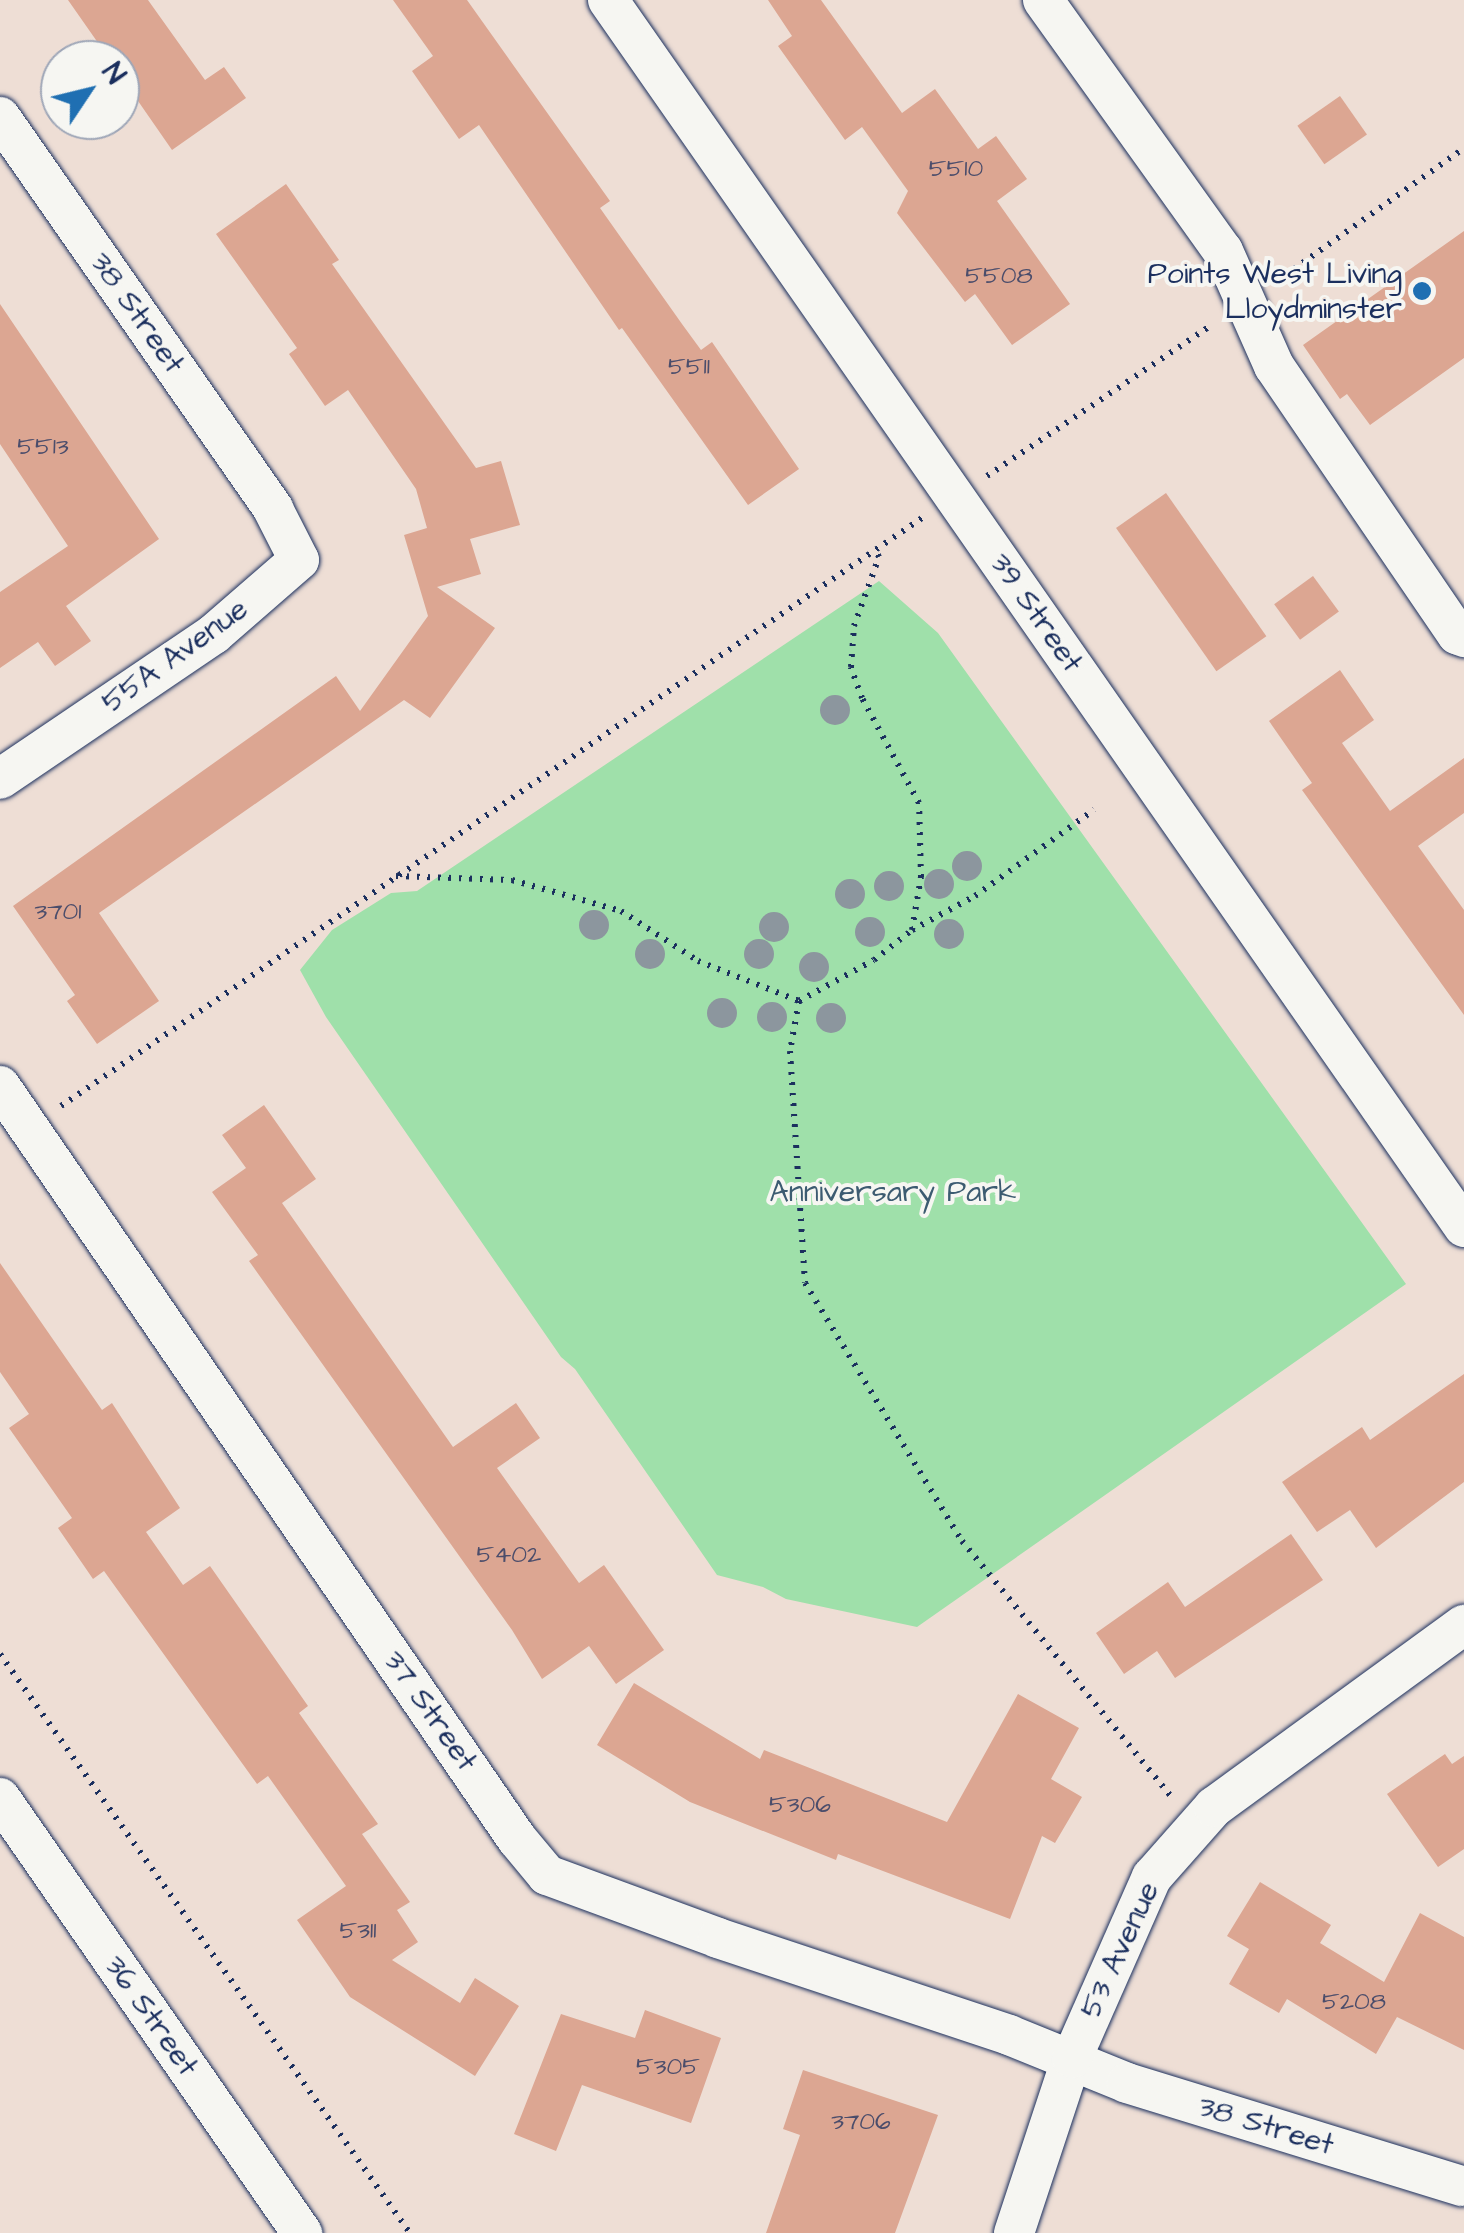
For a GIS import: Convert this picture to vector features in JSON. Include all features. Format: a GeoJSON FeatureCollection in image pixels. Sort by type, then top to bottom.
{"type":"FeatureCollection","features":[{"type":"Feature","properties":{"kind":"street","name":"39 Street"},"geometry":{"type":"LineString","coordinates":[[608,0],[1464,1227]]}},
{"type":"Feature","properties":{"kind":"street"},"geometry":{"type":"LineString","coordinates":[[1043,0],[1222,251],[1274,366],[1457,634],[1464,637]]}},
{"type":"Feature","properties":{"kind":"street","name":"38 Street"},"geometry":{"type":"LineString","coordinates":[[0,116],[273,510]]}},
{"type":"Feature","properties":{"kind":"street","name":"55A Avenue"},"geometry":{"type":"LineString","coordinates":[[0,779],[214,634],[299,560],[273,510]]}},
{"type":"Feature","properties":{"kind":"street","name":"37 Street"},"geometry":{"type":"LineString","coordinates":[[0,1086],[506,1823],[547,1875],[1072,2058]]}},
{"type":"Feature","properties":{"kind":"street","name":"53 Avenue"},"geometry":{"type":"LineString","coordinates":[[1014,2233],[1072,2058],[1152,1877],[1214,1807],[1464,1625]]}},
{"type":"Feature","properties":{"kind":"street","name":"36 Street"},"geometry":{"type":"LineString","coordinates":[[0,1798],[302,2233]]}},
{"type":"Feature","properties":{"kind":"street","name":"38 Street"},"geometry":{"type":"LineString","coordinates":[[1072,2058],[1127,2083],[1462,2186]]}},
{"type":"Feature","properties":{"kind":"path"},"geometry":{"type":"LineString","coordinates":[[1270,286],[1464,148]]}},
{"type":"Feature","properties":{"kind":"path"},"geometry":{"type":"LineString","coordinates":[[988,475],[1224,317]]}},
{"type":"Feature","properties":{"kind":"path"},"geometry":{"type":"LineString","coordinates":[[69,1100],[919,520]]}},
{"type":"Feature","properties":{"kind":"path"},"geometry":{"type":"LineString","coordinates":[[875,549],[880,556],[854,626],[851,668],[862,698],[920,803],[921,877],[912,930]]}},
{"type":"Feature","properties":{"kind":"path"},"geometry":{"type":"LineString","coordinates":[[799,1001],[874,960],[912,930],[975,896],[1094,810]]}},
{"type":"Feature","properties":{"kind":"path"},"geometry":{"type":"LineString","coordinates":[[395,876],[512,880],[621,911],[698,961],[799,1001]]}},
{"type":"Feature","properties":{"kind":"path"},"geometry":{"type":"LineString","coordinates":[[799,1001],[790,1051],[805,1283],[962,1541],[1156,1781]]}},
{"type":"Feature","properties":{"kind":"path"},"geometry":{"type":"LineString","coordinates":[[0,1654],[410,2233]]}},
{"type":"Feature","properties":{"kind":"green space","name":"Anniversary Park"},"geometry":{"type":"Polygon","coordinates":[[[879,581],[938,633],[1406,1284],[917,1627],[786,1599],[763,1587],[717,1575],[326,1017],[300,970],[332,930],[391,893],[417,891],[879,581]]]}},
{"type":"Feature","properties":{"kind":"building"},"geometry":{"type":"Polygon","coordinates":[[[68,0],[148,0],[205,80],[224,67],[246,98],[172,150],[140,104],[140,40],[96,40],[68,0]]]}},
{"type":"Feature","properties":{"kind":"building"},"geometry":{"type":"Polygon","coordinates":[[[393,0],[467,0],[610,201],[600,208],[682,324],[701,350],[712,342],[799,469],[748,505],[622,328],[619,330],[479,125],[459,139],[412,71],[433,56],[393,0]]]}},
{"type":"Feature","properties":{"kind":"building"},"geometry":{"type":"Polygon","coordinates":[[[768,0],[821,0],[902,113],[935,89],[978,149],[996,136],[1027,179],[997,201],[1070,304],[1012,345],[975,294],[965,302],[897,213],[908,191],[862,127],[845,140],[778,46],[792,36],[768,0]]]}},
{"type":"Feature","properties":{"kind":"building"},"geometry":{"type":"Polygon","coordinates":[[[1340,96],[1367,135],[1324,164],[1297,126],[1340,96]]]}},
{"type":"Feature","properties":{"kind":"building"},"geometry":{"type":"Polygon","coordinates":[[[286,184],[339,260],[332,264],[476,468],[501,461],[520,525],[470,539],[481,574],[437,587],[495,628],[430,718],[404,700],[99,913],[159,1001],[97,1044],[67,1001],[75,995],[13,906],[336,676],[360,711],[428,616],[404,535],[427,528],[416,489],[348,390],[325,406],[289,354],[297,348],[216,234],[286,184]]]}},
{"type":"Feature","properties":{"kind":"building","name":"Points West Living Lloydminster"},"geometry":{"type":"Polygon","coordinates":[[[1464,231],[1464,358],[1370,425],[1347,394],[1340,399],[1303,345],[1464,231]]]}},
{"type":"Feature","properties":{"kind":"building"},"geometry":{"type":"Polygon","coordinates":[[[0,304],[159,539],[66,606],[91,641],[55,666],[38,642],[0,668],[0,592],[68,546],[0,444],[0,304]]]}},
{"type":"Feature","properties":{"kind":"building"},"geometry":{"type":"Polygon","coordinates":[[[1166,493],[1266,636],[1216,671],[1116,528],[1166,493]]]}},
{"type":"Feature","properties":{"kind":"building"},"geometry":{"type":"Polygon","coordinates":[[[1313,576],[1339,612],[1300,640],[1274,604],[1313,576]]]}},
{"type":"Feature","properties":{"kind":"building"},"geometry":{"type":"Polygon","coordinates":[[[1340,670],[1374,720],[1342,743],[1390,811],[1464,758],[1464,813],[1418,846],[1464,910],[1464,1015],[1302,790],[1312,783],[1269,721],[1340,670]]]}},
{"type":"Feature","properties":{"kind":"building"},"geometry":{"type":"Polygon","coordinates":[[[264,1105],[316,1179],[282,1203],[453,1447],[516,1403],[540,1438],[497,1468],[579,1583],[604,1565],[664,1650],[616,1684],[589,1646],[542,1679],[512,1630],[249,1261],[258,1255],[212,1192],[246,1168],[222,1135],[264,1105]]]}},
{"type":"Feature","properties":{"kind":"building"},"geometry":{"type":"Polygon","coordinates":[[[0,1263],[102,1410],[112,1403],[180,1508],[146,1532],[183,1585],[210,1566],[308,1706],[299,1713],[378,1824],[362,1834],[410,1902],[397,1910],[418,1942],[392,1960],[460,2003],[475,1978],[519,2006],[475,2076],[350,1997],[297,1920],[346,1886],[268,1776],[257,1784],[104,1571],[93,1579],[58,1528],[72,1518],[9,1428],[29,1414],[0,1372],[0,1263]]]}},
{"type":"Feature","properties":{"kind":"building"},"geometry":{"type":"Polygon","coordinates":[[[1464,1374],[1464,1482],[1376,1548],[1350,1510],[1317,1532],[1282,1482],[1362,1427],[1370,1440],[1464,1374]]]}},
{"type":"Feature","properties":{"kind":"building"},"geometry":{"type":"Polygon","coordinates":[[[1291,1534],[1323,1580],[1175,1678],[1157,1651],[1124,1674],[1096,1633],[1168,1582],[1185,1607],[1291,1534]]]}},
{"type":"Feature","properties":{"kind":"building"},"geometry":{"type":"Polygon","coordinates":[[[634,1683],[760,1759],[764,1750],[947,1822],[1018,1694],[1079,1728],[1051,1779],[1082,1797],[1055,1843],[1042,1836],[1010,1919],[838,1854],[836,1860],[690,1802],[597,1745],[634,1683]]]}},
{"type":"Feature","properties":{"kind":"building"},"geometry":{"type":"Polygon","coordinates":[[[1445,1754],[1452,1764],[1464,1756],[1464,1849],[1438,1867],[1387,1794],[1445,1754]]]}},
{"type":"Feature","properties":{"kind":"building"},"geometry":{"type":"Polygon","coordinates":[[[1260,1882],[1331,1925],[1320,1943],[1384,1982],[1420,1913],[1464,1937],[1464,2050],[1397,2017],[1376,2054],[1287,1999],[1279,2013],[1229,1984],[1249,1949],[1227,1936],[1260,1882]]]}},
{"type":"Feature","properties":{"kind":"building"},"geometry":{"type":"Polygon","coordinates":[[[645,2010],[721,2038],[691,2123],[582,2085],[556,2151],[514,2134],[561,2014],[635,2038],[645,2010]]]}},
{"type":"Feature","properties":{"kind":"building"},"geometry":{"type":"Polygon","coordinates":[[[803,2070],[938,2115],[895,2233],[766,2233],[800,2135],[783,2129],[803,2070]]]}},
{"type":"Feature","properties":{"kind":"place","name":"Points West Living Lloydminster"},"geometry":{"type":"Point","coordinates":[1422,291]}}]}
